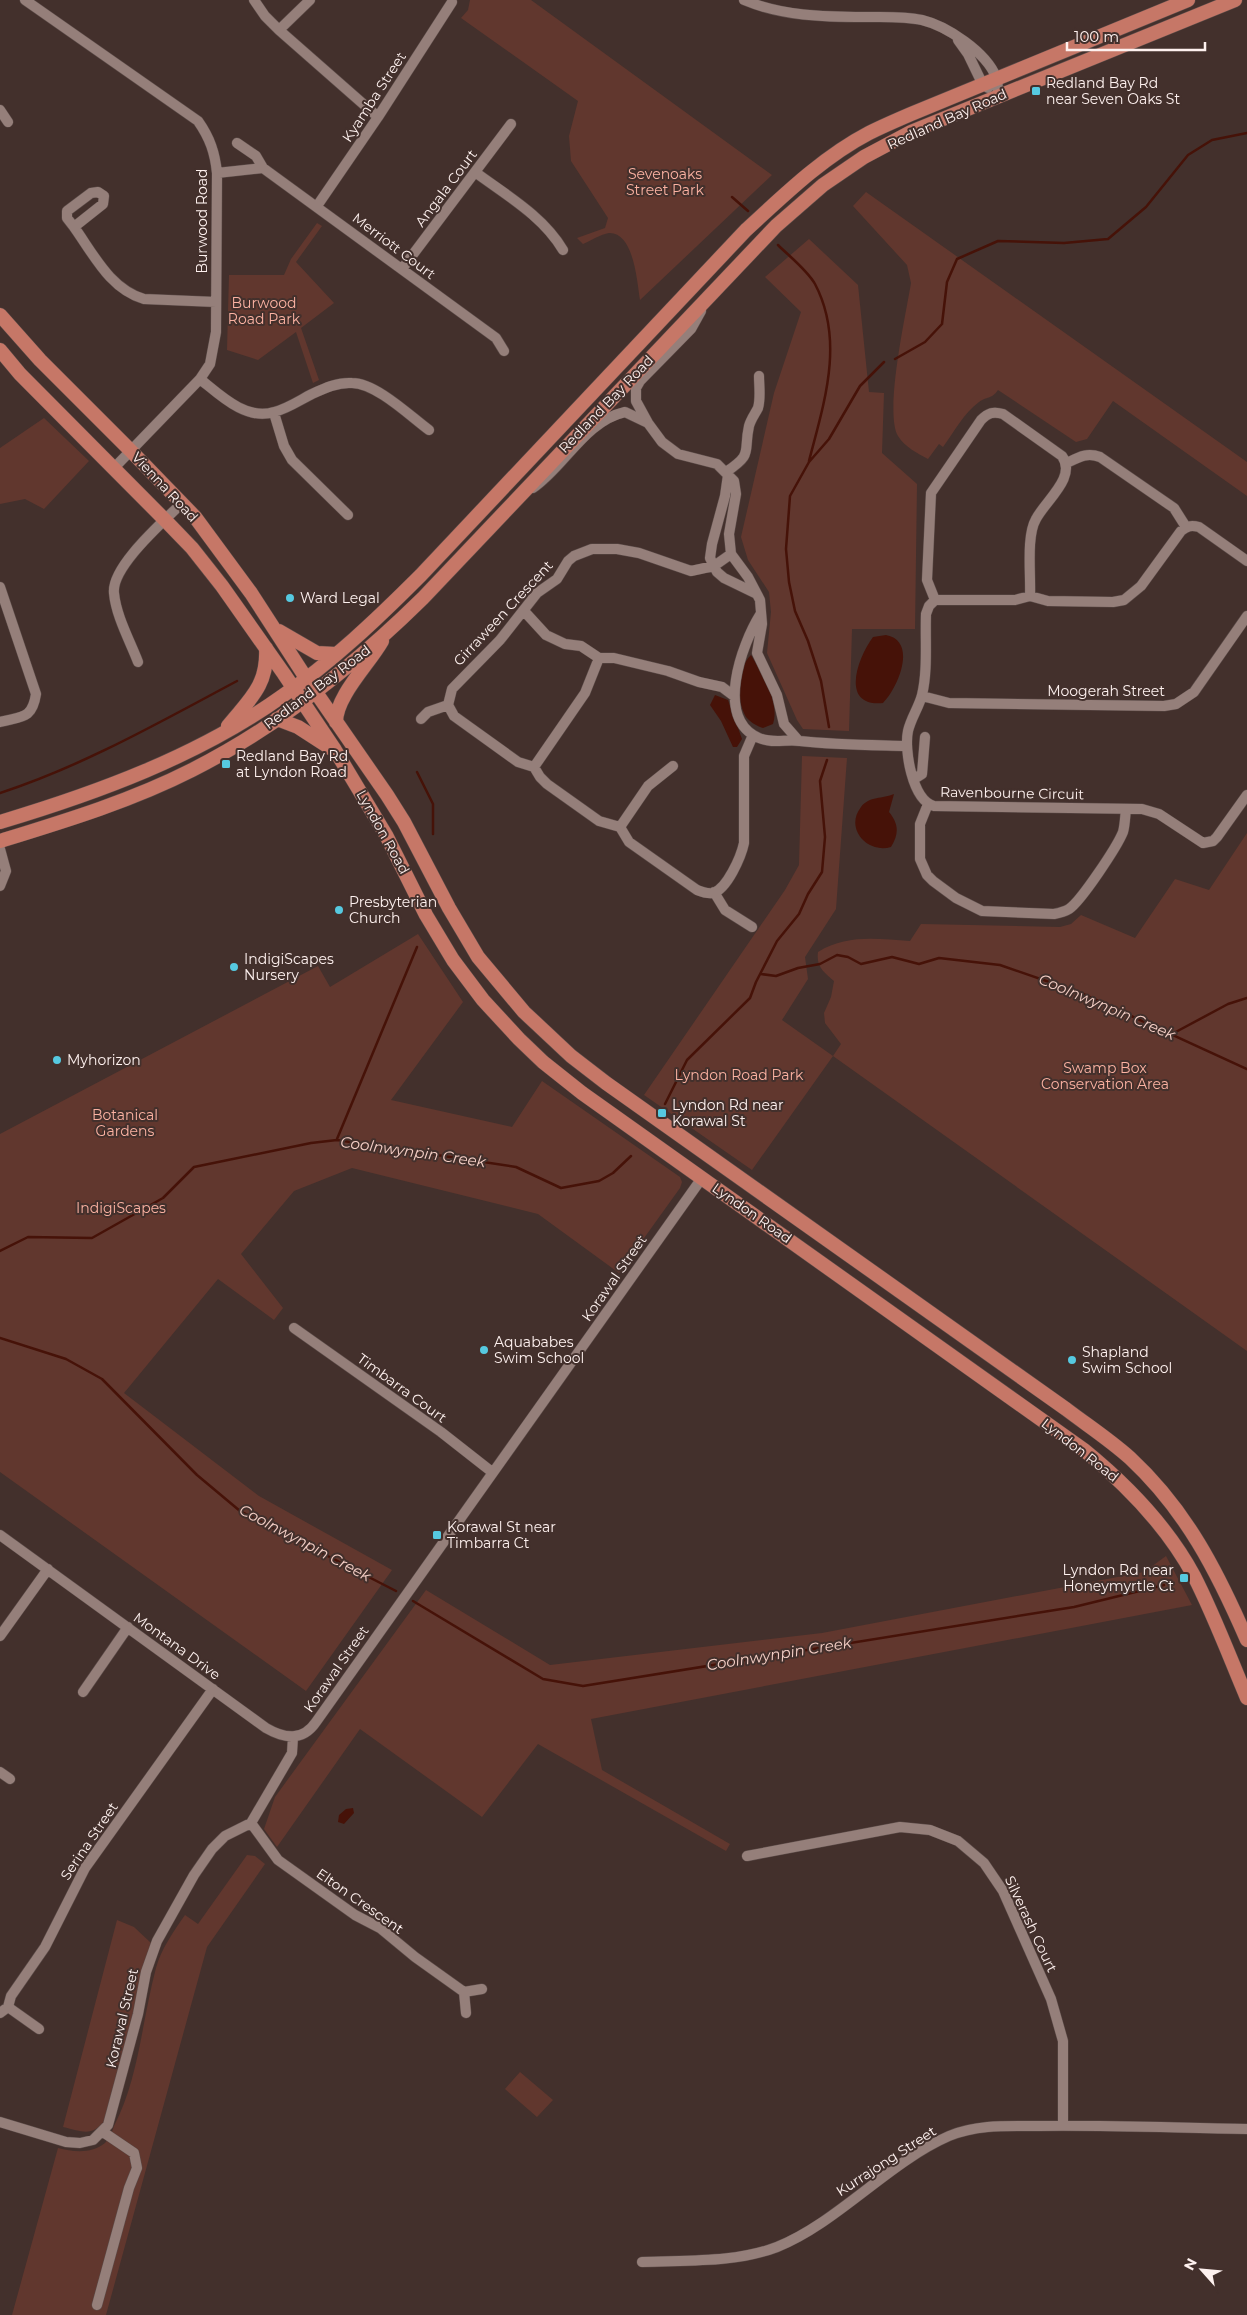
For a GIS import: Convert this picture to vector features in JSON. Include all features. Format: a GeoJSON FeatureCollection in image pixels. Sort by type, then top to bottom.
{"type":"FeatureCollection","features":[{"type":"Feature","properties":{"kind":"main road","name":"Redland Bay Road"},"geometry":{"type":"LineString","coordinates":[[0,822],[110,786],[154,767],[256,714],[306,678],[379,618],[699,280],[778,200],[823,164],[868,134],[982,83],[1188,0]]}},
{"type":"Feature","properties":{"kind":"main road","name":"Redland Bay Road"},"geometry":{"type":"LineString","coordinates":[[0,842],[88,814],[192,770],[277,719],[316,690],[386,634],[423,598],[776,226],[823,185],[864,157],[911,132],[1234,0]]}},
{"type":"Feature","properties":{"kind":"main road","name":"Vienna Road"},"geometry":{"type":"LineString","coordinates":[[0,315],[40,360],[182,503],[218,547],[277,630],[306,678]]}},
{"type":"Feature","properties":{"kind":"main road","name":"Vienna Road"},"geometry":{"type":"LineString","coordinates":[[0,350],[20,374],[192,548],[222,586],[293,688]]}},
{"type":"Feature","properties":{"kind":"main road"},"geometry":{"type":"LineString","coordinates":[[277,630],[317,653],[336,654]]}},
{"type":"Feature","properties":{"kind":"main road"},"geometry":{"type":"LineString","coordinates":[[336,722],[336,714],[341,701],[373,658],[386,634]]}},
{"type":"Feature","properties":{"kind":"main road"},"geometry":{"type":"LineString","coordinates":[[225,731],[260,685],[267,665],[266,648]]}},
{"type":"Feature","properties":{"kind":"main road","name":"Lyndon Road"},"geometry":{"type":"LineString","coordinates":[[306,678],[316,690],[400,816],[466,939],[494,978],[518,1006],[552,1039],[584,1066],[1066,1409],[1130,1458],[1169,1500],[1199,1541],[1223,1584],[1247,1640]]}},
{"type":"Feature","properties":{"kind":"main road","name":"Lyndon Road"},"geometry":{"type":"LineString","coordinates":[[293,688],[335,750],[386,835],[432,926],[453,960],[483,1000],[519,1039],[562,1078],[1084,1450],[1109,1470],[1137,1498],[1164,1530],[1188,1567],[1202,1592],[1245,1690]]}},
{"type":"Feature","properties":{"kind":"main road"},"geometry":{"type":"LineString","coordinates":[[277,719],[298,727],[335,750]]}},
{"type":"Feature","properties":{"kind":"main road"},"geometry":{"type":"LineString","coordinates":[[702,1178],[714,1159]]}},
{"type":"Feature","properties":{"kind":"street","name":"Burwood Road"},"geometry":{"type":"LineString","coordinates":[[25,0],[198,122],[209,138],[215,155],[217,173],[216,302],[214,349],[210,364],[200,379],[114,468]]}},
{"type":"Feature","properties":{"kind":"street"},"geometry":{"type":"LineString","coordinates":[[254,0],[265,16],[279,30],[378,117]]}},
{"type":"Feature","properties":{"kind":"street"},"geometry":{"type":"LineString","coordinates":[[279,30],[310,0]]}},
{"type":"Feature","properties":{"kind":"street"},"geometry":{"type":"LineString","coordinates":[[744,0],[780,11],[813,16],[902,17],[924,20],[970,44],[984,56],[997,78],[998,96]]}},
{"type":"Feature","properties":{"kind":"street","name":"Kyamba Street"},"geometry":{"type":"LineString","coordinates":[[317,206],[378,117],[452,2]]}},
{"type":"Feature","properties":{"kind":"street"},"geometry":{"type":"LineString","coordinates":[[954,35],[968,54],[982,83],[998,96]]}},
{"type":"Feature","properties":{"kind":"street"},"geometry":{"type":"LineString","coordinates":[[0,110],[8,122]]}},
{"type":"Feature","properties":{"kind":"street","name":"Angala Court"},"geometry":{"type":"LineString","coordinates":[[402,269],[511,124]]}},
{"type":"Feature","properties":{"kind":"street","name":"Merriott Court"},"geometry":{"type":"LineString","coordinates":[[237,143],[256,156],[263,168],[496,338],[504,351]]}},
{"type":"Feature","properties":{"kind":"street"},"geometry":{"type":"LineString","coordinates":[[217,173],[263,168]]}},
{"type":"Feature","properties":{"kind":"street"},"geometry":{"type":"LineString","coordinates":[[475,172],[541,222],[554,236],[563,250]]}},
{"type":"Feature","properties":{"kind":"street"},"geometry":{"type":"LineString","coordinates":[[74,227],[109,277],[121,289],[144,299],[216,302]]}},
{"type":"Feature","properties":{"kind":"street"},"geometry":{"type":"LineString","coordinates":[[708,298],[691,329],[640,381],[636,388],[636,401],[648,423],[669,448],[688,457],[712,462],[734,481],[736,488],[729,534],[731,554],[758,594],[761,603],[760,615],[762,624],[757,653],[777,695],[784,724],[798,740]]}},
{"type":"Feature","properties":{"kind":"street"},"geometry":{"type":"LineString","coordinates":[[758,594],[724,578],[710,558],[725,496],[727,474],[746,454],[750,424],[758,408],[760,396],[759,376]]}},
{"type":"Feature","properties":{"kind":"street"},"geometry":{"type":"LineString","coordinates":[[200,379],[224,398],[248,412],[274,413],[332,385],[353,383],[373,389],[430,430]]}},
{"type":"Feature","properties":{"kind":"street"},"geometry":{"type":"LineString","coordinates":[[515,500],[546,479],[604,420],[625,412],[648,423]]}},
{"type":"Feature","properties":{"kind":"street"},"geometry":{"type":"LineString","coordinates":[[1030,596],[1031,532],[1036,518],[1066,476],[1067,463],[1062,456],[1003,414],[996,412],[987,414],[931,493],[927,580],[935,600],[1015,600],[1030,596],[1048,601],[1113,602],[1124,600],[1141,586],[1175,538],[1186,526]]}},
{"type":"Feature","properties":{"kind":"street"},"geometry":{"type":"LineString","coordinates":[[274,413],[284,446],[292,460],[348,515]]}},
{"type":"Feature","properties":{"kind":"street"},"geometry":{"type":"LineString","coordinates":[[1067,463],[1083,455],[1092,454],[1100,457],[1174,508],[1186,526]]}},
{"type":"Feature","properties":{"kind":"street"},"geometry":{"type":"LineString","coordinates":[[138,662],[116,604],[114,591],[116,578],[127,560],[182,503]]}},
{"type":"Feature","properties":{"kind":"street"},"geometry":{"type":"LineString","coordinates":[[1186,526],[1200,527],[1247,561]]}},
{"type":"Feature","properties":{"kind":"street","name":"Girraween Crescent"},"geometry":{"type":"LineString","coordinates":[[448,705],[452,689],[500,640],[537,593],[557,579],[568,561],[581,552],[592,549],[639,553],[691,571],[714,566],[731,554]]}},
{"type":"Feature","properties":{"kind":"street"},"geometry":{"type":"LineString","coordinates":[[0,722],[18,719],[28,714],[34,706],[36,694],[1,594]]}},
{"type":"Feature","properties":{"kind":"street","name":"Ravenbourne Circuit"},"geometry":{"type":"LineString","coordinates":[[935,600],[929,606],[926,614],[922,696],[911,722],[907,746],[908,761],[914,779],[923,800],[928,804],[1151,811],[1196,840],[1208,842],[1217,837],[1247,795]]}},
{"type":"Feature","properties":{"kind":"street"},"geometry":{"type":"LineString","coordinates":[[524,611],[546,635],[565,644],[581,646],[599,658],[614,658],[722,687],[734,696]]}},
{"type":"Feature","properties":{"kind":"street"},"geometry":{"type":"LineString","coordinates":[[760,615],[754,626],[735,680],[734,696],[743,724],[753,735],[775,742],[798,740],[814,743],[907,746]]}},
{"type":"Feature","properties":{"kind":"street","name":"Moogerah Street"},"geometry":{"type":"LineString","coordinates":[[922,696],[949,702],[1164,706],[1176,704],[1194,692],[1247,616]]}},
{"type":"Feature","properties":{"kind":"street"},"geometry":{"type":"LineString","coordinates":[[534,767],[585,693],[599,658]]}},
{"type":"Feature","properties":{"kind":"street"},"geometry":{"type":"LineString","coordinates":[[722,687],[735,680]]}},
{"type":"Feature","properties":{"kind":"street"},"geometry":{"type":"LineString","coordinates":[[421,719],[428,712],[448,705],[454,716],[470,728],[518,762],[534,767],[547,784],[599,821],[620,827],[629,842],[697,890],[706,893],[714,892],[721,887],[742,854],[744,843],[744,756],[753,735]]}},
{"type":"Feature","properties":{"kind":"street"},"geometry":{"type":"LineString","coordinates":[[775,742],[784,724]]}},
{"type":"Feature","properties":{"kind":"street"},"geometry":{"type":"LineString","coordinates":[[914,779],[922,774],[925,737]]}},
{"type":"Feature","properties":{"kind":"street"},"geometry":{"type":"LineString","coordinates":[[620,827],[648,786],[673,766]]}},
{"type":"Feature","properties":{"kind":"street"},"geometry":{"type":"LineString","coordinates":[[928,804],[920,824],[920,859],[927,875],[933,881],[962,901],[982,911],[1054,914],[1062,913],[1070,908],[1086,889],[1120,838],[1126,809]]}},
{"type":"Feature","properties":{"kind":"street"},"geometry":{"type":"LineString","coordinates":[[0,849],[6,871],[0,886]]}},
{"type":"Feature","properties":{"kind":"street"},"geometry":{"type":"LineString","coordinates":[[714,892],[725,910],[752,927]]}},
{"type":"Feature","properties":{"kind":"street","name":"Korawal Street"},"geometry":{"type":"LineString","coordinates":[[293,1737],[306,1733],[313,1726],[702,1178]]}},
{"type":"Feature","properties":{"kind":"street","name":"Timbarra Court"},"geometry":{"type":"LineString","coordinates":[[294,1328],[424,1420],[492,1472]]}},
{"type":"Feature","properties":{"kind":"street","name":"Montana Drive"},"geometry":{"type":"LineString","coordinates":[[0,1535],[266,1728],[279,1735],[293,1737]]}},
{"type":"Feature","properties":{"kind":"street"},"geometry":{"type":"LineString","coordinates":[[0,1636],[48,1569]]}},
{"type":"Feature","properties":{"kind":"street"},"geometry":{"type":"LineString","coordinates":[[83,1692],[128,1627]]}},
{"type":"Feature","properties":{"kind":"street","name":"Serina Street"},"geometry":{"type":"LineString","coordinates":[[4,2010],[11,1996],[45,1947],[85,1868],[213,1689]]}},
{"type":"Feature","properties":{"kind":"street"},"geometry":{"type":"LineString","coordinates":[[251,1823],[292,1753],[293,1737]]}},
{"type":"Feature","properties":{"kind":"street"},"geometry":{"type":"LineString","coordinates":[[0,1772],[10,1779]]}},
{"type":"Feature","properties":{"kind":"street","name":"Korawal Street"},"geometry":{"type":"LineString","coordinates":[[103,2132],[112,2116],[138,2014],[146,1972],[157,1940],[194,1875],[212,1849],[225,1836],[251,1823]]}},
{"type":"Feature","properties":{"kind":"street","name":"Elton Crescent"},"geometry":{"type":"LineString","coordinates":[[251,1823],[278,1860],[355,1915],[380,1928],[415,1958],[464,1992]]}},
{"type":"Feature","properties":{"kind":"street","name":"Silverash Court"},"geometry":{"type":"LineString","coordinates":[[747,1856],[900,1827],[930,1830],[958,1841],[984,1863],[1003,1891],[1051,1999],[1063,2041],[1063,2125]]}},
{"type":"Feature","properties":{"kind":"street"},"geometry":{"type":"LineString","coordinates":[[466,2013],[464,1992],[482,1989]]}},
{"type":"Feature","properties":{"kind":"street"},"geometry":{"type":"LineString","coordinates":[[4,2010],[39,2029]]}},
{"type":"Feature","properties":{"kind":"street"},"geometry":{"type":"LineString","coordinates":[[0,2122],[66,2142],[87,2142],[103,2132],[134,2153],[137,2168],[129,2188],[97,2305]]}},
{"type":"Feature","properties":{"kind":"street","name":"Kurrajong Street"},"geometry":{"type":"LineString","coordinates":[[642,2262],[746,2257],[770,2249],[808,2230],[920,2153],[950,2136],[986,2127],[1063,2125],[1247,2129]]}},
{"type":"Feature","properties":{"kind":"green space","name":"Sevenoaks Street Park"},"geometry":{"type":"Polygon","coordinates":[[[470,0],[531,0],[772,175],[640,300],[633,259],[624,241],[617,235],[609,233],[583,244],[577,238],[605,228],[608,218],[571,161],[569,136],[578,101],[461,18],[468,10],[470,0]]]}},
{"type":"Feature","properties":{"kind":"green space"},"geometry":{"type":"Polygon","coordinates":[[[866,192],[1247,462],[1247,496],[1113,401],[1087,439],[1076,442],[998,390],[991,397],[982,400],[974,406],[943,447],[939,444],[928,459],[908,447],[898,436],[894,424],[893,406],[897,362],[911,283],[907,265],[853,206],[866,192]]]}},
{"type":"Feature","properties":{"kind":"green space","name":"Burwood Road Park"},"geometry":{"type":"Polygon","coordinates":[[[317,223],[322,226],[296,262],[334,303],[301,328],[319,380],[313,383],[296,332],[258,360],[227,350],[229,275],[284,275],[291,259],[317,223]]]}},
{"type":"Feature","properties":{"kind":"green space"},"geometry":{"type":"Polygon","coordinates":[[[809,239],[858,285],[869,392],[884,393],[882,453],[917,484],[915,629],[852,629],[849,731],[803,729],[797,720],[767,653],[771,612],[769,592],[748,560],[741,537],[774,393],[801,312],[765,277],[809,239]]]}},
{"type":"Feature","properties":{"kind":"green space"},"geometry":{"type":"Polygon","coordinates":[[[44,418],[89,461],[44,509],[25,499],[0,504],[0,448],[44,418]]]}},
{"type":"Feature","properties":{"kind":"green space","name":"Lyndon Road Park"},"geometry":{"type":"Polygon","coordinates":[[[802,756],[847,758],[836,909],[805,957],[808,979],[782,1020],[833,1056],[752,1170],[644,1095],[785,890],[799,865],[802,756]]]}},
{"type":"Feature","properties":{"kind":"green space","name":"Swamp Box Conservation Area"},"geometry":{"type":"Polygon","coordinates":[[[1247,833],[1247,1351],[833,1056],[841,1044],[825,1023],[824,1013],[831,997],[834,981],[824,972],[818,962],[818,952],[829,946],[840,942],[862,939],[910,941],[921,924],[1060,927],[1071,924],[1081,915],[1135,938],[1175,879],[1209,890],[1247,833]]]}},
{"type":"Feature","properties":{"kind":"green space","name":"IndigiScapes"},"geometry":{"type":"Polygon","coordinates":[[[418,934],[463,1002],[391,1100],[512,1127],[542,1081],[680,1177],[682,1182],[680,1188],[619,1273],[538,1214],[352,1168],[294,1191],[241,1254],[283,1308],[274,1320],[218,1279],[124,1393],[259,1496],[392,1570],[306,1691],[0,1472],[0,1134],[318,966],[330,987],[418,934]]]}},
{"type":"Feature","properties":{"kind":"green space"},"geometry":{"type":"Polygon","coordinates":[[[1166,1556],[1192,1605],[591,1719],[602,1770],[730,1844],[726,1851],[538,1744],[482,1817],[360,1729],[277,1847],[264,1829],[275,1797],[426,1590],[550,1665],[822,1633],[1144,1572],[1166,1556]]]}},
{"type":"Feature","properties":{"kind":"green space"},"geometry":{"type":"Polygon","coordinates":[[[247,1855],[255,1856],[265,1864],[207,1947],[106,2315],[12,2315],[58,2148],[76,2151],[88,2150],[100,2147],[108,2140],[122,2108],[135,2069],[151,1988],[161,1954],[185,1915],[198,1924],[247,1855]]]}},
{"type":"Feature","properties":{"kind":"green space"},"geometry":{"type":"Polygon","coordinates":[[[117,1920],[134,1927],[151,1943],[106,2119],[96,2129],[87,2132],[63,2127],[117,1920]]]}},
{"type":"Feature","properties":{"kind":"green space"},"geometry":{"type":"Polygon","coordinates":[[[520,2072],[553,2100],[537,2117],[505,2089],[520,2072]]]}},
{"type":"Feature","properties":{"kind":"shaded area"},"geometry":{"type":"Polygon","coordinates":[[[886,635],[896,639],[901,646],[903,655],[902,666],[894,687],[883,703],[869,702],[861,697],[857,689],[858,668],[862,656],[873,637],[886,635]]]}},
{"type":"Feature","properties":{"kind":"shaded area"},"geometry":{"type":"Polygon","coordinates":[[[751,655],[769,688],[774,707],[773,724],[763,728],[749,721],[746,717],[739,694],[743,668],[751,655]]]}},
{"type":"Feature","properties":{"kind":"shaded area"},"geometry":{"type":"Polygon","coordinates":[[[715,695],[728,700],[742,739],[737,747],[733,747],[721,721],[710,705],[715,695]]]}},
{"type":"Feature","properties":{"kind":"shaded area"},"geometry":{"type":"Polygon","coordinates":[[[894,794],[889,812],[895,821],[897,833],[891,847],[874,847],[861,838],[857,831],[855,824],[856,815],[864,803],[872,799],[894,794]]]}},
{"type":"Feature","properties":{"kind":"shaded area"},"geometry":{"type":"Polygon","coordinates":[[[353,1808],[354,1813],[344,1824],[338,1822],[339,1815],[346,1809],[353,1808]]]}},
{"type":"Feature","properties":{"kind":"waterway","name":"Coolnwynpin Creek"},"geometry":{"type":"LineString","coordinates":[[895,359],[925,342],[942,324],[947,282],[957,259],[998,241],[1064,243],[1108,239],[1146,207],[1188,155],[1212,140],[1247,133]]}},
{"type":"Feature","properties":{"kind":"waterway"},"geometry":{"type":"LineString","coordinates":[[732,197],[748,211]]}},
{"type":"Feature","properties":{"kind":"waterway"},"geometry":{"type":"LineString","coordinates":[[778,245],[812,279],[824,306],[829,328],[829,372],[809,461]]}},
{"type":"Feature","properties":{"kind":"waterway","name":"Coolnwynpin Creek"},"geometry":{"type":"LineString","coordinates":[[829,727],[821,681],[808,641],[795,611],[789,582],[786,549],[790,496],[809,462],[829,439],[860,386],[884,362]]}},
{"type":"Feature","properties":{"kind":"waterway"},"geometry":{"type":"LineString","coordinates":[[0,793],[91,757],[237,681]]}},
{"type":"Feature","properties":{"kind":"waterway","name":"Coolnwynpin Creek"},"geometry":{"type":"LineString","coordinates":[[665,1104],[687,1060],[750,998],[777,941],[799,914],[808,894],[822,872],[825,837],[820,781],[827,760]]}},
{"type":"Feature","properties":{"kind":"waterway"},"geometry":{"type":"LineString","coordinates":[[417,772],[433,804],[433,834]]}},
{"type":"Feature","properties":{"kind":"waterway"},"geometry":{"type":"LineString","coordinates":[[337,1139],[417,947]]}},
{"type":"Feature","properties":{"kind":"waterway","name":"Coolnwynpin Creek"},"geometry":{"type":"LineString","coordinates":[[761,974],[776,976],[798,968],[820,964],[837,955],[848,957],[861,964],[892,957],[919,964],[939,958],[1000,965],[1081,993],[1247,1069]]}},
{"type":"Feature","properties":{"kind":"waterway"},"geometry":{"type":"LineString","coordinates":[[1172,1034],[1228,1004],[1247,998]]}},
{"type":"Feature","properties":{"kind":"waterway","name":"Coolnwynpin Creek"},"geometry":{"type":"LineString","coordinates":[[0,1251],[28,1237],[92,1238],[163,1198],[194,1167],[311,1143],[337,1140],[516,1167],[561,1188],[599,1181],[613,1173],[631,1156]]}},
{"type":"Feature","properties":{"kind":"waterway","name":"Coolnwynpin Creek"},"geometry":{"type":"LineString","coordinates":[[0,1338],[66,1359],[102,1379],[197,1475],[240,1511],[396,1591]]}},
{"type":"Feature","properties":{"kind":"waterway","name":"Coolnwynpin Creek"},"geometry":{"type":"LineString","coordinates":[[413,1601],[543,1679],[583,1686],[1074,1607],[1164,1585]]}},
{"type":"Feature","properties":{"kind":"place","name":"Redland Bay Rd near Seven Oaks St"},"geometry":{"type":"Point","coordinates":[1036,91]}},
{"type":"Feature","properties":{"kind":"place","name":"Ward Legal"},"geometry":{"type":"Point","coordinates":[290,598]}},
{"type":"Feature","properties":{"kind":"place","name":"Redland Bay Rd at Lyndon Road"},"geometry":{"type":"Point","coordinates":[226,764]}},
{"type":"Feature","properties":{"kind":"place","name":"Presbyterian Church"},"geometry":{"type":"Point","coordinates":[339,910]}},
{"type":"Feature","properties":{"kind":"place","name":"IndigiScapes Nursery"},"geometry":{"type":"Point","coordinates":[234,967]}},
{"type":"Feature","properties":{"kind":"place","name":"Myhorizon"},"geometry":{"type":"Point","coordinates":[57,1060]}},
{"type":"Feature","properties":{"kind":"place","name":"Lyndon Rd near Korawal St"},"geometry":{"type":"Point","coordinates":[662,1113]}},
{"type":"Feature","properties":{"kind":"place","name":"Aquababes Swim School"},"geometry":{"type":"Point","coordinates":[484,1350]}},
{"type":"Feature","properties":{"kind":"place","name":"Shapland Swim School"},"geometry":{"type":"Point","coordinates":[1072,1360]}},
{"type":"Feature","properties":{"kind":"place","name":"Korawal St near Timbarra Ct"},"geometry":{"type":"Point","coordinates":[437,1535]}},
{"type":"Feature","properties":{"kind":"place","name":"Lyndon Rd near Honeymyrtle Ct"},"geometry":{"type":"Point","coordinates":[1184,1578]}},
{"type":"Feature","properties":{"kind":"park label","name":"Botanical Gardens"},"geometry":{"type":"Point","coordinates":[125,1124]}}]}
